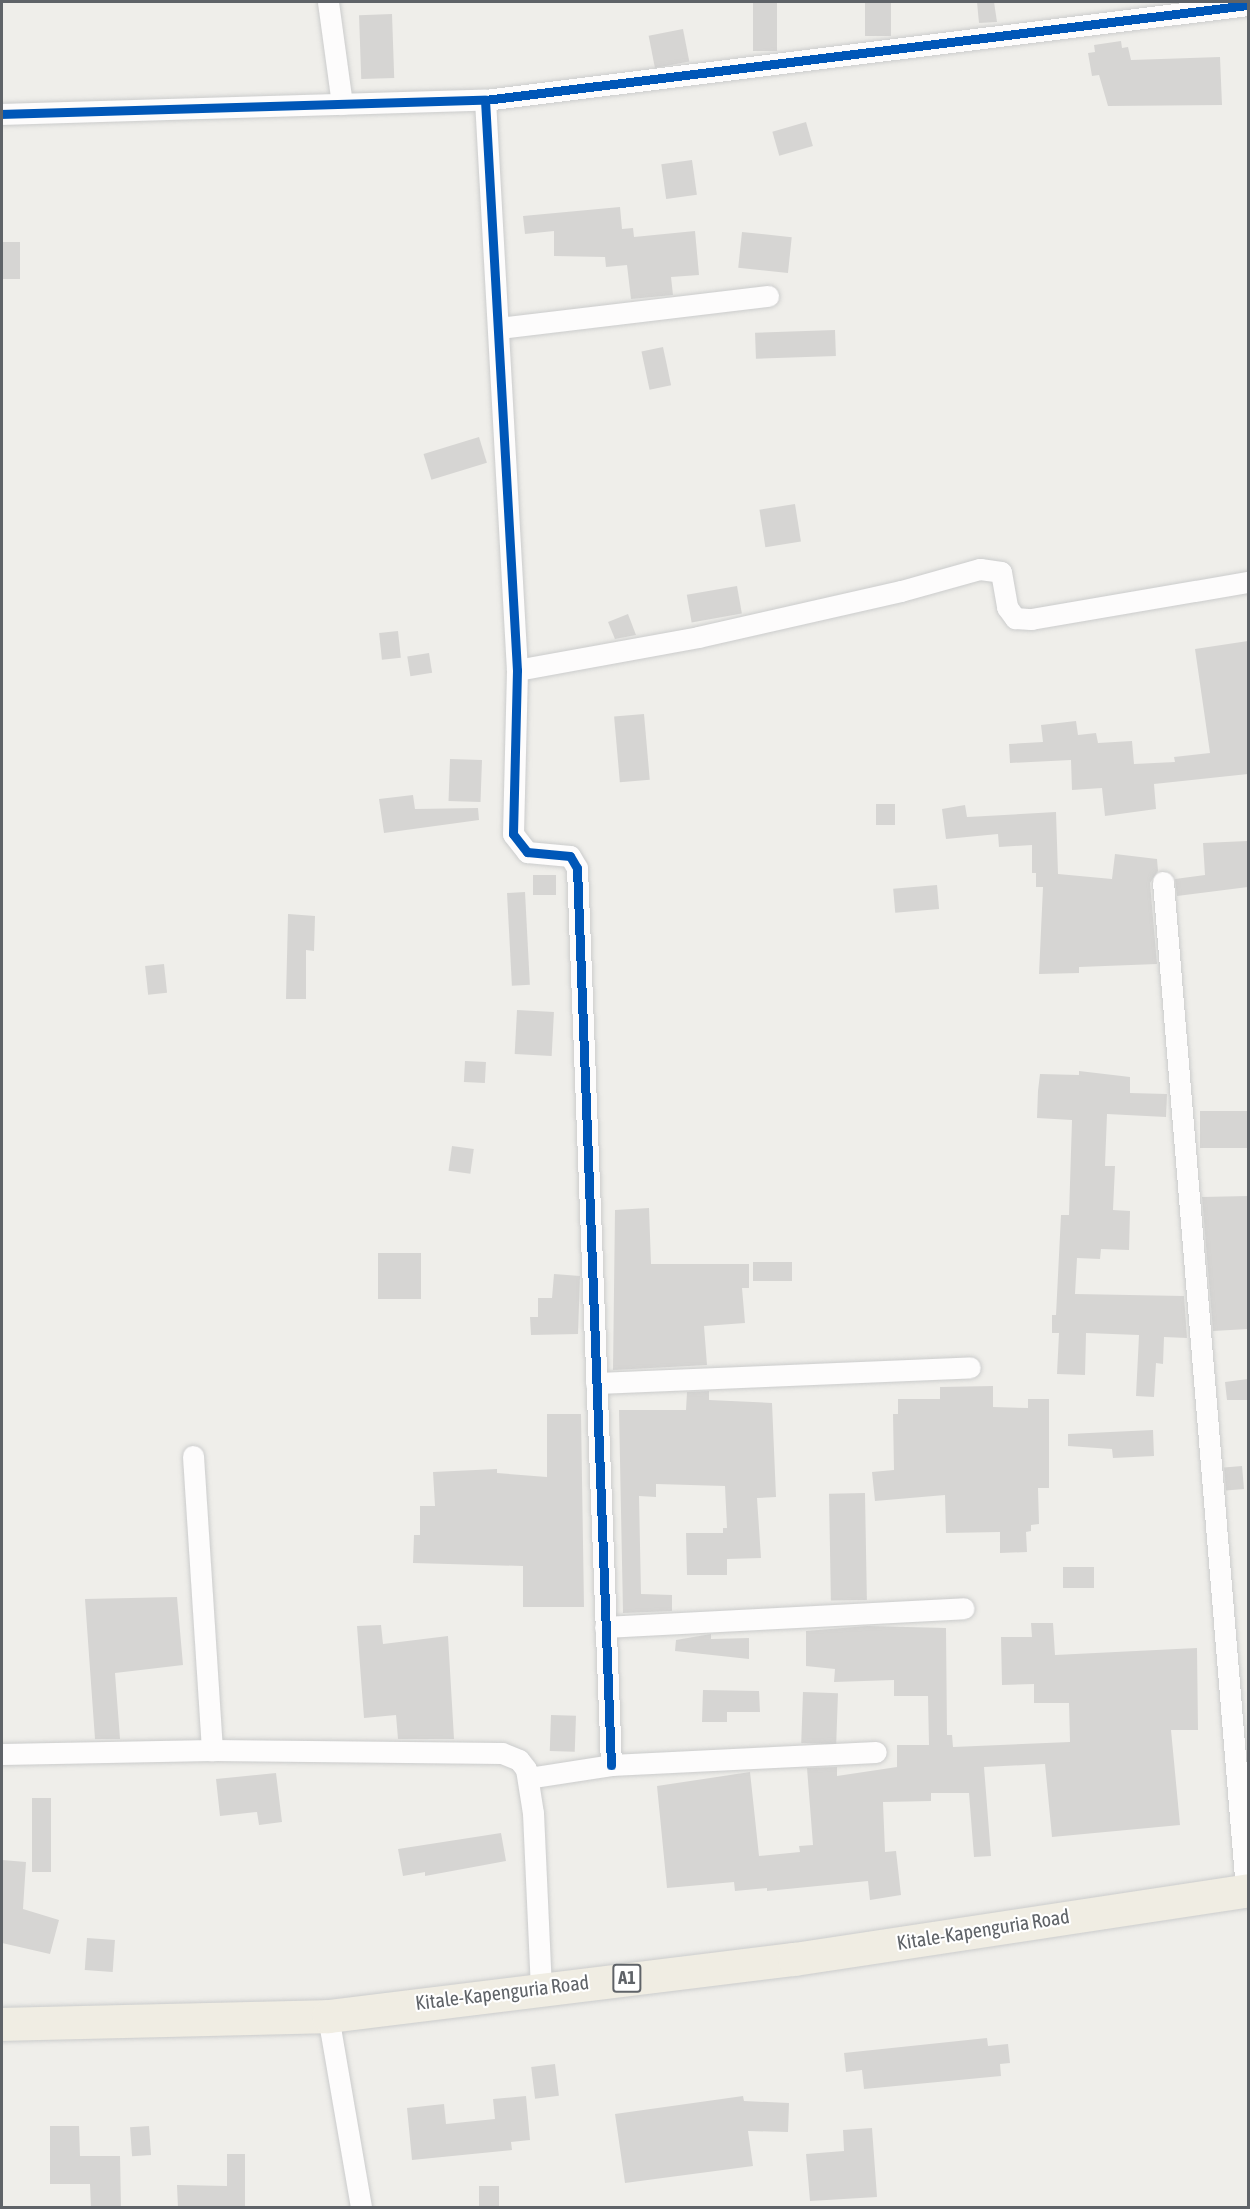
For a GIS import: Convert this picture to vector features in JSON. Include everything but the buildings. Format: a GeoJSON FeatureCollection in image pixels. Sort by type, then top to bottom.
{"type":"FeatureCollection","features":[{"type":"Feature","properties":{"kind":"highway","name":"Kitale-Kapenguria Road"},"geometry":{"type":"LineString","coordinates":[[2,2024],[328,2016],[541,1987],[794,1959],[1247,1890]]}},
{"type":"Feature","properties":{"kind":"street"},"geometry":{"type":"LineString","coordinates":[[328,2],[342,104]]}},
{"type":"Feature","properties":{"kind":"street"},"geometry":{"type":"LineString","coordinates":[[2,114],[485,100],[1248,5]]}},
{"type":"Feature","properties":{"kind":"street"},"geometry":{"type":"LineString","coordinates":[[485,100],[517,670],[513,834],[527,852],[570,856],[577,868],[611,1765]]}},
{"type":"Feature","properties":{"kind":"street"},"geometry":{"type":"LineString","coordinates":[[499,328],[768,296]]}},
{"type":"Feature","properties":{"kind":"street"},"geometry":{"type":"LineString","coordinates":[[517,670],[720,632],[901,591],[980,569],[1001,572],[1007,608],[1015,618],[1031,619],[1248,582]]}},
{"type":"Feature","properties":{"kind":"street"},"geometry":{"type":"LineString","coordinates":[[1163,882],[1247,1890]]}},
{"type":"Feature","properties":{"kind":"street"},"geometry":{"type":"LineString","coordinates":[[596,1383],[970,1367]]}},
{"type":"Feature","properties":{"kind":"street"},"geometry":{"type":"LineString","coordinates":[[193,1456],[212,1750]]}},
{"type":"Feature","properties":{"kind":"street"},"geometry":{"type":"LineString","coordinates":[[605,1628],[963,1608]]}},
{"type":"Feature","properties":{"kind":"street"},"geometry":{"type":"LineString","coordinates":[[2,1754],[212,1750],[502,1753],[519,1760],[528,1778],[541,1987]]}},
{"type":"Feature","properties":{"kind":"street"},"geometry":{"type":"LineString","coordinates":[[528,1778],[611,1765],[876,1752]]}},
{"type":"Feature","properties":{"kind":"street"},"geometry":{"type":"LineString","coordinates":[[328,2016],[361,2208]]}},
{"type":"Feature","properties":{"kind":"cycle path"},"geometry":{"type":"LineString","coordinates":[[2,114],[485,100],[1248,5]]}},
{"type":"Feature","properties":{"kind":"cycle path"},"geometry":{"type":"LineString","coordinates":[[485,100],[517,670],[513,834],[527,852],[570,856],[577,868],[611,1765]]}}]}
